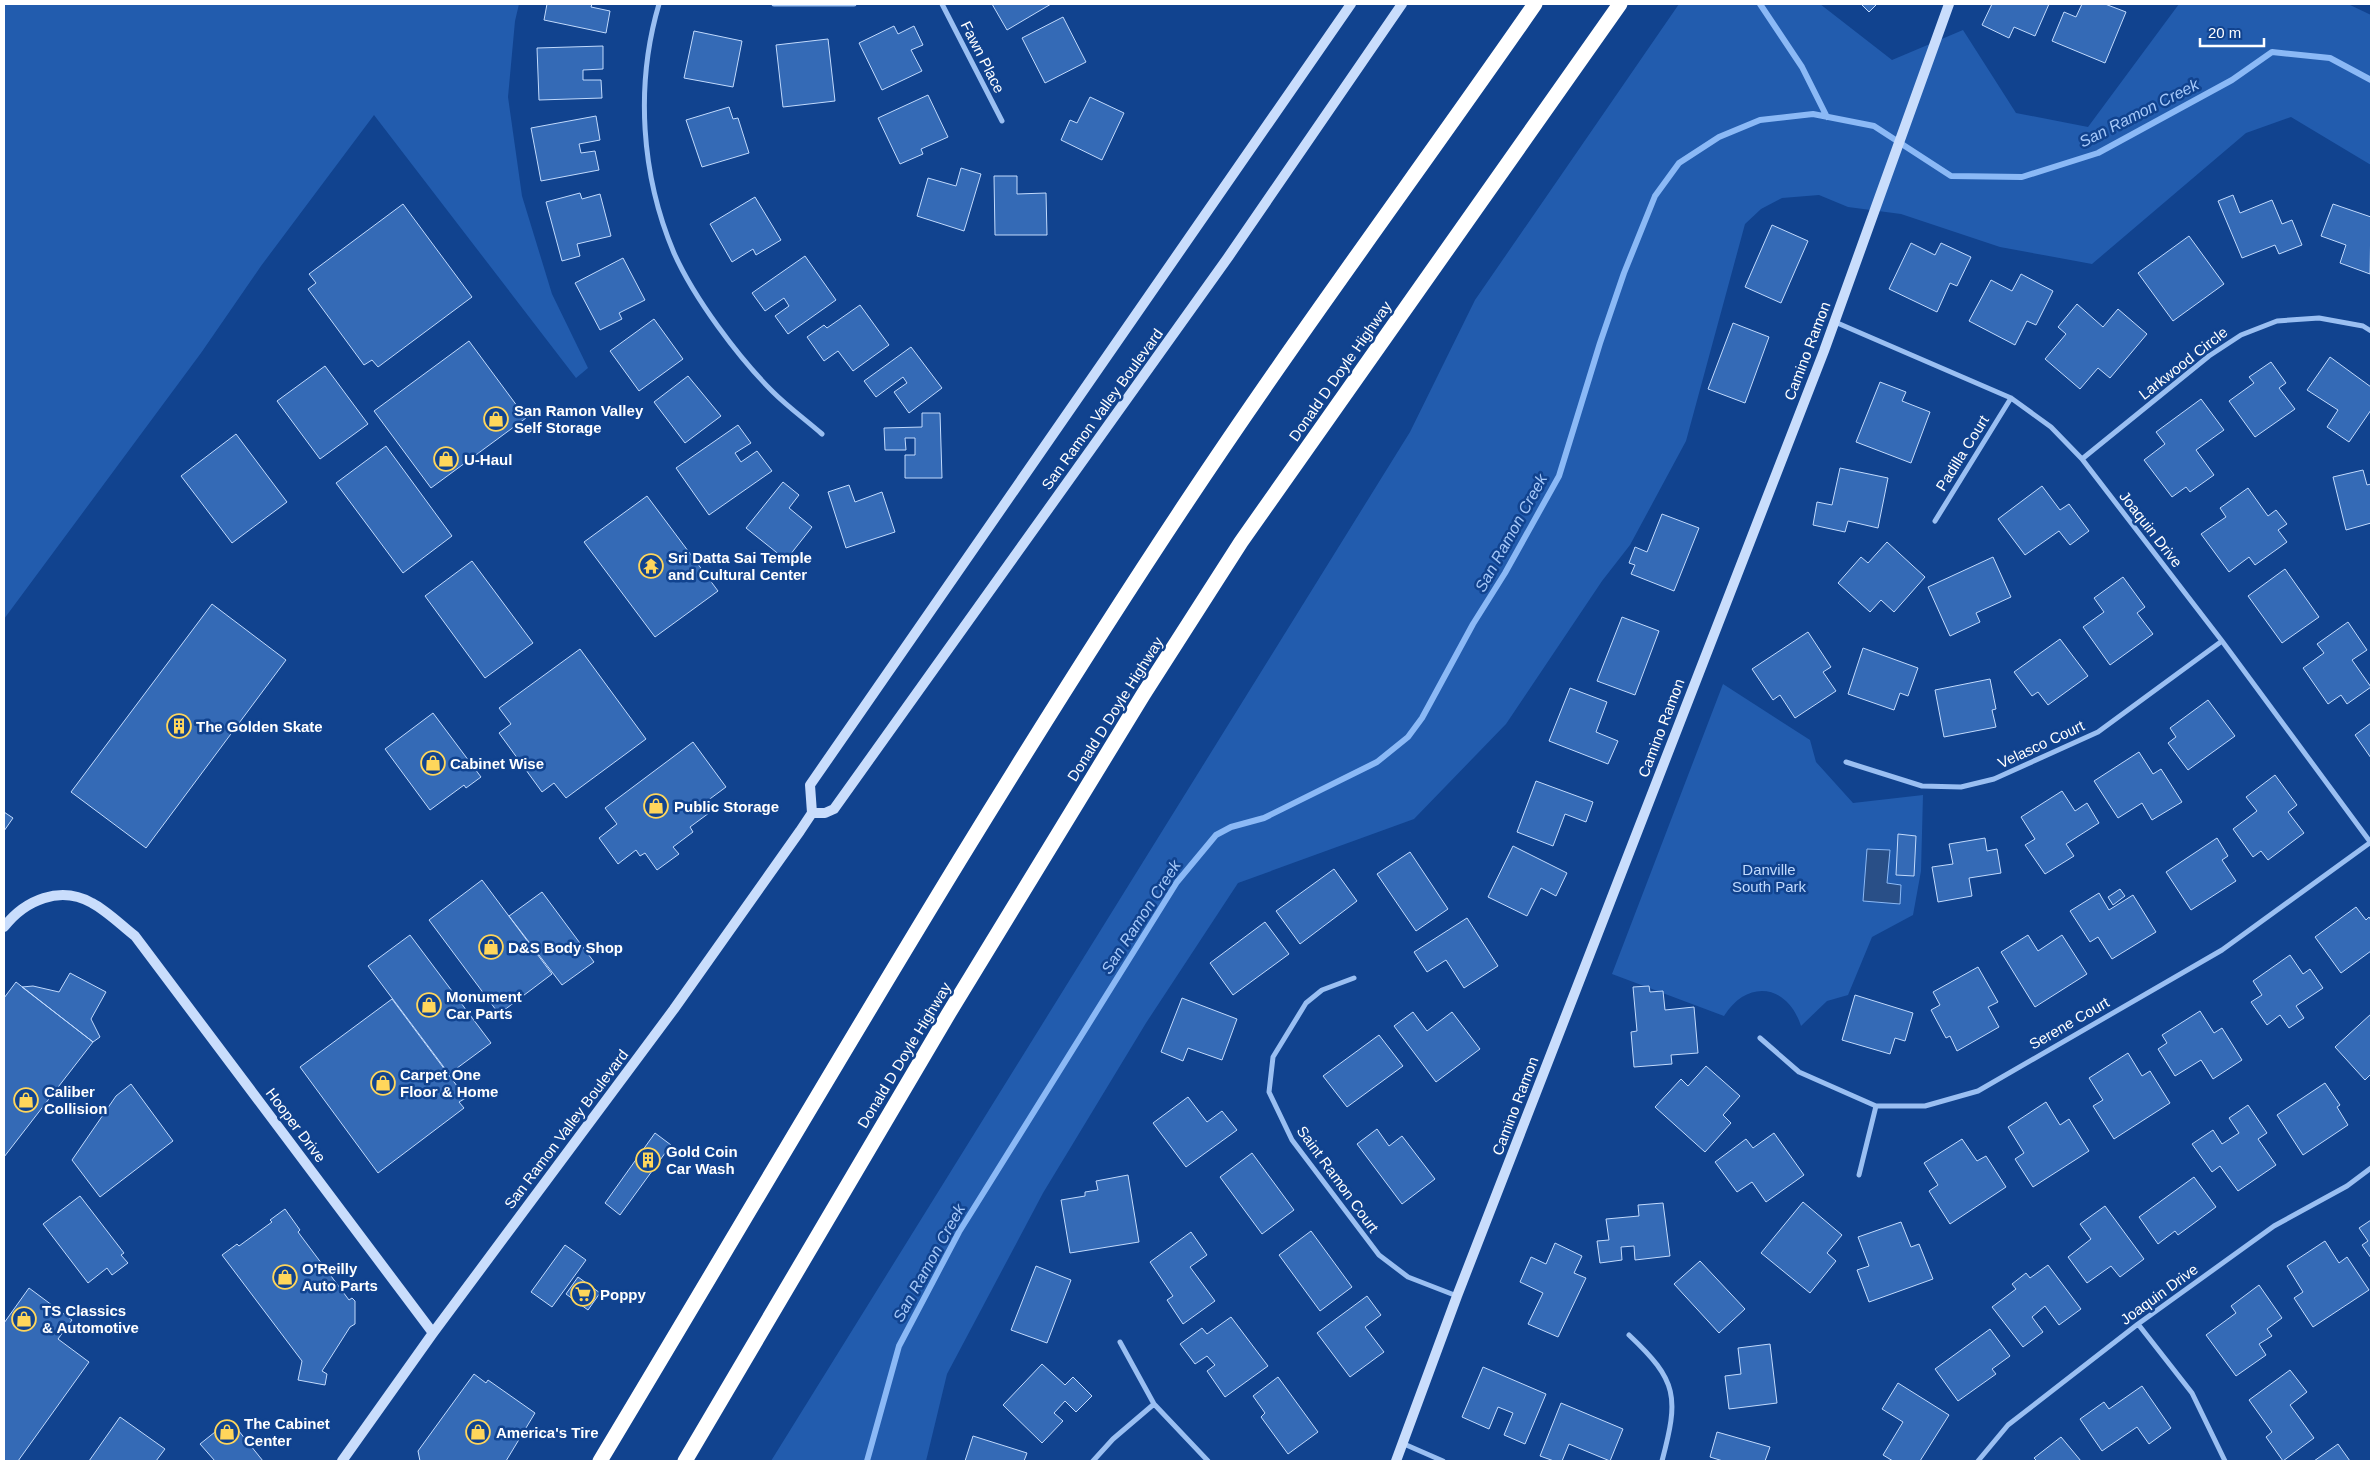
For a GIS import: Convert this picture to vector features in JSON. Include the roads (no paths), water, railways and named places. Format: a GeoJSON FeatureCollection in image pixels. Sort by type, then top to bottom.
{"type":"FeatureCollection","features":[{"type":"Feature","properties":{"kind":"highway"},"geometry":{"type":"LineString","coordinates":[[600,1461],[984,821],[1086,658],[1187,502],[1535,4]]}},
{"type":"Feature","properties":{"kind":"highway","name":"Donald D Doyle Highway"},"geometry":{"type":"LineString","coordinates":[[685,1461],[959,996],[1164,663],[1241,542],[1500,177],[1620,4]]}},
{"type":"Feature","properties":{"kind":"main road","name":"San Ramon Valley Boulevard"},"geometry":{"type":"LineString","coordinates":[[342,1461],[433,1333],[674,1009],[812,813],[810,786],[1351,4]]}},
{"type":"Feature","properties":{"kind":"main road","name":"San Ramon Valley Boulevard"},"geometry":{"type":"LineString","coordinates":[[812,813],[825,813],[834,809],[1229,256],[1402,4]]}},
{"type":"Feature","properties":{"kind":"main road","name":"Camino Ramon"},"geometry":{"type":"LineString","coordinates":[[1396,1461],[1835,322],[1948,4]]}},
{"type":"Feature","properties":{"kind":"main road","name":"Hooper Drive"},"geometry":{"type":"LineString","coordinates":[[4,927],[17,911],[36,899],[71,896],[92,903],[135,936],[433,1333]]}},
{"type":"Feature","properties":{"kind":"street"},"geometry":{"type":"LineString","coordinates":[[659,4],[650,35],[643,111],[650,180],[674,253],[706,310],[749,366],[774,393],[822,434]]}},
{"type":"Feature","properties":{"kind":"street"},"geometry":{"type":"LineString","coordinates":[[774,4],[854,4]]}},
{"type":"Feature","properties":{"kind":"street","name":"Fawn Place"},"geometry":{"type":"LineString","coordinates":[[942,4],[1002,121]]}},
{"type":"Feature","properties":{"kind":"street","name":"Larkwood Circle"},"geometry":{"type":"LineString","coordinates":[[2082,459],[2210,356],[2241,335],[2277,321],[2319,318],[2363,326],[2371,331]]}},
{"type":"Feature","properties":{"kind":"street","name":"Joaquin Drive"},"geometry":{"type":"LineString","coordinates":[[1835,322],[2011,398],[2051,427],[2082,459],[2222,640],[2371,843]]}},
{"type":"Feature","properties":{"kind":"street","name":"Padilla Court"},"geometry":{"type":"LineString","coordinates":[[1935,521],[2011,398]]}},
{"type":"Feature","properties":{"kind":"street","name":"Velasco Court"},"geometry":{"type":"LineString","coordinates":[[1846,762],[1922,786],[1960,788],[1994,779],[2098,732],[2222,640]]}},
{"type":"Feature","properties":{"kind":"street","name":"Serene Court"},"geometry":{"type":"LineString","coordinates":[[1760,1038],[1799,1072],[1876,1106],[1925,1106],[1978,1091],[2222,950],[2371,843]]}},
{"type":"Feature","properties":{"kind":"street","name":"Saint Ramon Court"},"geometry":{"type":"LineString","coordinates":[[1354,978],[1322,990],[1306,1003],[1273,1057],[1269,1092],[1292,1140],[1379,1256],[1408,1277],[1458,1296]]}},
{"type":"Feature","properties":{"kind":"street"},"geometry":{"type":"LineString","coordinates":[[1859,1176],[1876,1106]]}},
{"type":"Feature","properties":{"kind":"street","name":"Joaquin Drive"},"geometry":{"type":"LineString","coordinates":[[1978,1461],[2008,1425],[2138,1324],[2274,1226],[2347,1186],[2371,1168]]}},
{"type":"Feature","properties":{"kind":"street"},"geometry":{"type":"LineString","coordinates":[[2138,1324],[2192,1393],[2225,1461]]}},
{"type":"Feature","properties":{"kind":"street"},"geometry":{"type":"LineString","coordinates":[[1629,1335],[1654,1359],[1671,1388],[1673,1423],[1662,1461]]}},
{"type":"Feature","properties":{"kind":"street"},"geometry":{"type":"LineString","coordinates":[[1120,1342],[1154,1404],[1208,1461]]}},
{"type":"Feature","properties":{"kind":"street"},"geometry":{"type":"LineString","coordinates":[[1093,1461],[1113,1439],[1154,1404]]}},
{"type":"Feature","properties":{"kind":"street"},"geometry":{"type":"LineString","coordinates":[[1404,1444],[1443,1461]]}},
{"type":"Feature","properties":{"kind":"waterway"},"geometry":{"type":"LineString","coordinates":[[1760,4],[1802,67],[1827,117]]}},
{"type":"Feature","properties":{"kind":"waterway","name":"San Ramon Creek"},"geometry":{"type":"LineString","coordinates":[[867,1461],[899,1346],[959,1232],[1177,882],[1216,835],[1231,827],[1264,818],[1377,762],[1408,737],[1422,718],[1473,624],[1505,573],[1559,476],[1600,343],[1624,273],[1655,196],[1679,163],[1719,137],[1760,120],[1813,114],[1874,126],[1951,176],[2022,177],[2098,153],[2232,80],[2272,52],[2330,58],[2371,80]]}},
{"type":"Feature","properties":{"kind":"place","name":"San Ramon Valley Self Storage"},"geometry":{"type":"Point","coordinates":[496,419]}},
{"type":"Feature","properties":{"kind":"place","name":"U-Haul"},"geometry":{"type":"Point","coordinates":[446,459]}},
{"type":"Feature","properties":{"kind":"place","name":"Sri Datta Sai Temple and Cultural Center"},"geometry":{"type":"Point","coordinates":[651,566]}},
{"type":"Feature","properties":{"kind":"place","name":"The Golden Skate"},"geometry":{"type":"Point","coordinates":[179,726]}},
{"type":"Feature","properties":{"kind":"place","name":"Cabinet Wise"},"geometry":{"type":"Point","coordinates":[433,763]}},
{"type":"Feature","properties":{"kind":"place","name":"Public Storage"},"geometry":{"type":"Point","coordinates":[656,806]}},
{"type":"Feature","properties":{"kind":"place","name":"D&S Body Shop"},"geometry":{"type":"Point","coordinates":[491,947]}},
{"type":"Feature","properties":{"kind":"place","name":"Monument Car Parts"},"geometry":{"type":"Point","coordinates":[429,1005]}},
{"type":"Feature","properties":{"kind":"place","name":"Carpet One Floor & Home"},"geometry":{"type":"Point","coordinates":[383,1083]}},
{"type":"Feature","properties":{"kind":"place","name":"Caliber Collision"},"geometry":{"type":"Point","coordinates":[26,1100]}},
{"type":"Feature","properties":{"kind":"place","name":"Gold Coin Car Wash"},"geometry":{"type":"Point","coordinates":[648,1160]}},
{"type":"Feature","properties":{"kind":"place","name":"O'Reilly Auto Parts"},"geometry":{"type":"Point","coordinates":[285,1277]}},
{"type":"Feature","properties":{"kind":"place","name":"Poppy"},"geometry":{"type":"Point","coordinates":[583,1294]}},
{"type":"Feature","properties":{"kind":"place","name":"TS Classics & Automotive"},"geometry":{"type":"Point","coordinates":[24,1319]}},
{"type":"Feature","properties":{"kind":"place","name":"The Cabinet Center"},"geometry":{"type":"Point","coordinates":[227,1432]}},
{"type":"Feature","properties":{"kind":"place","name":"America's Tire"},"geometry":{"type":"Point","coordinates":[478,1432]}},
{"type":"Feature","properties":{"kind":"park label","name":"Danville South Park"},"geometry":{"type":"Point","coordinates":[1769,878]}}]}
